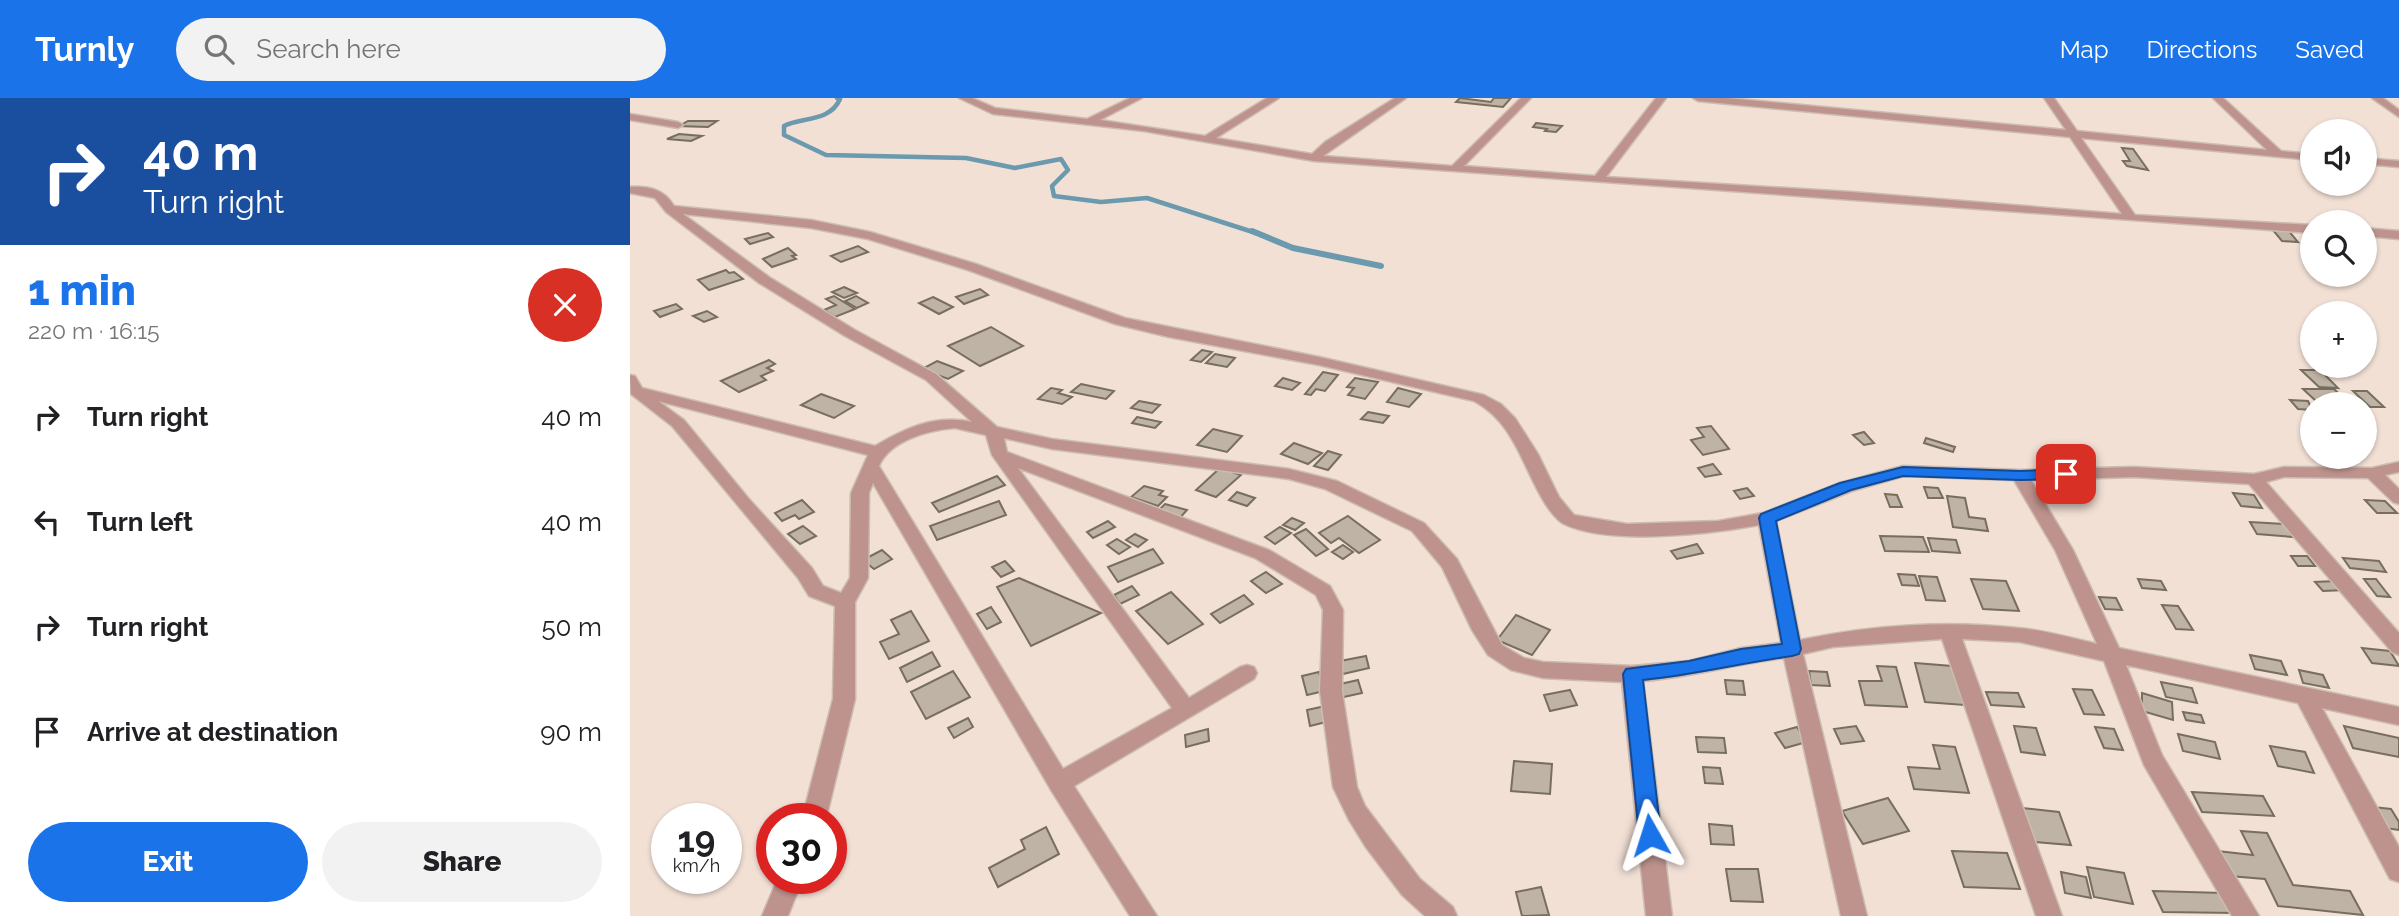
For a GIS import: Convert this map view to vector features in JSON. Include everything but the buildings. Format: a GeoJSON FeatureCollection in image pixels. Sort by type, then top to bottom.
{"type":"FeatureCollection","features":[{"type":"Feature","properties":{"kind":"street"},"geometry":{"type":"LineString","coordinates":[[964,98],[981,107],[1012,113],[1090,121],[1314,158],[2300,228]]}},
{"type":"Feature","properties":{"kind":"street"},"geometry":{"type":"LineString","coordinates":[[981,107],[999,98]]}},
{"type":"Feature","properties":{"kind":"street"},"geometry":{"type":"LineString","coordinates":[[1090,121],[1138,98]]}},
{"type":"Feature","properties":{"kind":"street"},"geometry":{"type":"LineString","coordinates":[[1208,139],[1275,98]]}},
{"type":"Feature","properties":{"kind":"street"},"geometry":{"type":"LineString","coordinates":[[1314,158],[1329,144],[1401,98]]}},
{"type":"Feature","properties":{"kind":"street"},"geometry":{"type":"LineString","coordinates":[[1455,169],[1526,98]]}},
{"type":"Feature","properties":{"kind":"street"},"geometry":{"type":"LineString","coordinates":[[1598,180],[1661,98]]}},
{"type":"Feature","properties":{"kind":"street"},"geometry":{"type":"LineString","coordinates":[[1698,98],[1859,111],[2300,156]]}},
{"type":"Feature","properties":{"kind":"street"},"geometry":{"type":"LineString","coordinates":[[2049,98],[2077,135],[2131,218]]}},
{"type":"Feature","properties":{"kind":"street"},"geometry":{"type":"LineString","coordinates":[[2218,98],[2279,155]]}},
{"type":"Feature","properties":{"kind":"street"},"geometry":{"type":"LineString","coordinates":[[2377,98],[2399,114]]}},
{"type":"Feature","properties":{"kind":"street"},"geometry":{"type":"LineString","coordinates":[[630,117],[678,125]]}},
{"type":"Feature","properties":{"kind":"street"},"geometry":{"type":"LineString","coordinates":[[2377,162],[2399,164]]}},
{"type":"Feature","properties":{"kind":"street"},"geometry":{"type":"LineString","coordinates":[[630,190],[644,189],[660,195],[669,209],[764,280],[850,333],[932,377],[994,433],[1000,455],[1186,711]]}},
{"type":"Feature","properties":{"kind":"street"},"geometry":{"type":"LineString","coordinates":[[669,209],[811,224],[870,236],[972,267],[1120,321],[1385,375],[1479,398],[1496,407],[1509,421],[1530,454],[1551,499],[1568,519],[1593,526],[1671,530],[1718,527],[1767,518],[1846,487],[1903,471],[2020,475],[2134,472],[2254,479],[2284,472],[2372,473],[2399,467]]}},
{"type":"Feature","properties":{"kind":"street"},"geometry":{"type":"LineString","coordinates":[[2377,233],[2399,235]]}},
{"type":"Feature","properties":{"kind":"street"},"geometry":{"type":"LineString","coordinates":[[633,385],[874,459],[1059,783],[1144,916]]}},
{"type":"Feature","properties":{"kind":"street"},"geometry":{"type":"LineString","coordinates":[[633,385],[678,423],[805,573],[816,591],[845,602]]}},
{"type":"Feature","properties":{"kind":"street"},"geometry":{"type":"LineString","coordinates":[[818,803],[844,699],[845,602],[859,578],[860,493],[874,459],[908,434],[933,425],[955,423],[994,433],[1092,450],[1289,474],[1331,485],[1418,527],[1451,564],[1482,630],[1495,650],[1518,664],[1543,670],[1632,674],[1689,668],[1833,640],[1949,632],[2020,635],[2399,716]]}},
{"type":"Feature","properties":{"kind":"street"},"geometry":{"type":"LineString","coordinates":[[1000,455],[1262,554],[1323,591],[1333,610],[1331,691],[1345,787],[1357,813],[1374,838],[1412,887],[1444,916]]}},
{"type":"Feature","properties":{"kind":"street"},"geometry":{"type":"LineString","coordinates":[[2372,473],[2399,498]]}},
{"type":"Feature","properties":{"kind":"street"},"geometry":{"type":"LineString","coordinates":[[2020,475],[2064,550],[2112,655],[2152,758],[2246,916]]}},
{"type":"Feature","properties":{"kind":"street"},"geometry":{"type":"LineString","coordinates":[[2254,479],[2399,647]]}},
{"type":"Feature","properties":{"kind":"street"},"geometry":{"type":"LineString","coordinates":[[1767,518],[1792,649],[1854,916]]}},
{"type":"Feature","properties":{"kind":"street"},"geometry":{"type":"LineString","coordinates":[[1949,632],[2049,916]]}},
{"type":"Feature","properties":{"kind":"street"},"geometry":{"type":"LineString","coordinates":[[1059,783],[1247,673]]}},
{"type":"Feature","properties":{"kind":"street"},"geometry":{"type":"LineString","coordinates":[[1632,674],[1659,916]]}},
{"type":"Feature","properties":{"kind":"street"},"geometry":{"type":"LineString","coordinates":[[2304,694],[2399,871]]}},
{"type":"Feature","properties":{"kind":"street"},"geometry":{"type":"LineString","coordinates":[[775,916],[784,894]]}},
{"type":"Feature","properties":{"kind":"waterway"},"geometry":{"type":"LineString","coordinates":[[837,98],[840,99],[830,112],[784,126],[784,135],[826,155],[966,158],[1015,168],[1061,159],[1068,170],[1052,186],[1054,196],[1101,202],[1147,198],[1256,233]]}},
{"type":"Feature","properties":{"kind":"waterway"},"geometry":{"type":"LineString","coordinates":[[1252,231],[1293,248],[1381,266]]}},
{"type":"Feature","properties":{"kind":"route"},"geometry":{"type":"LineString","coordinates":[[1650,835],[1632,674],[1689,668],[1741,656],[1792,649],[1767,518],[1846,487],[1903,471],[2066,474]]}}]}
